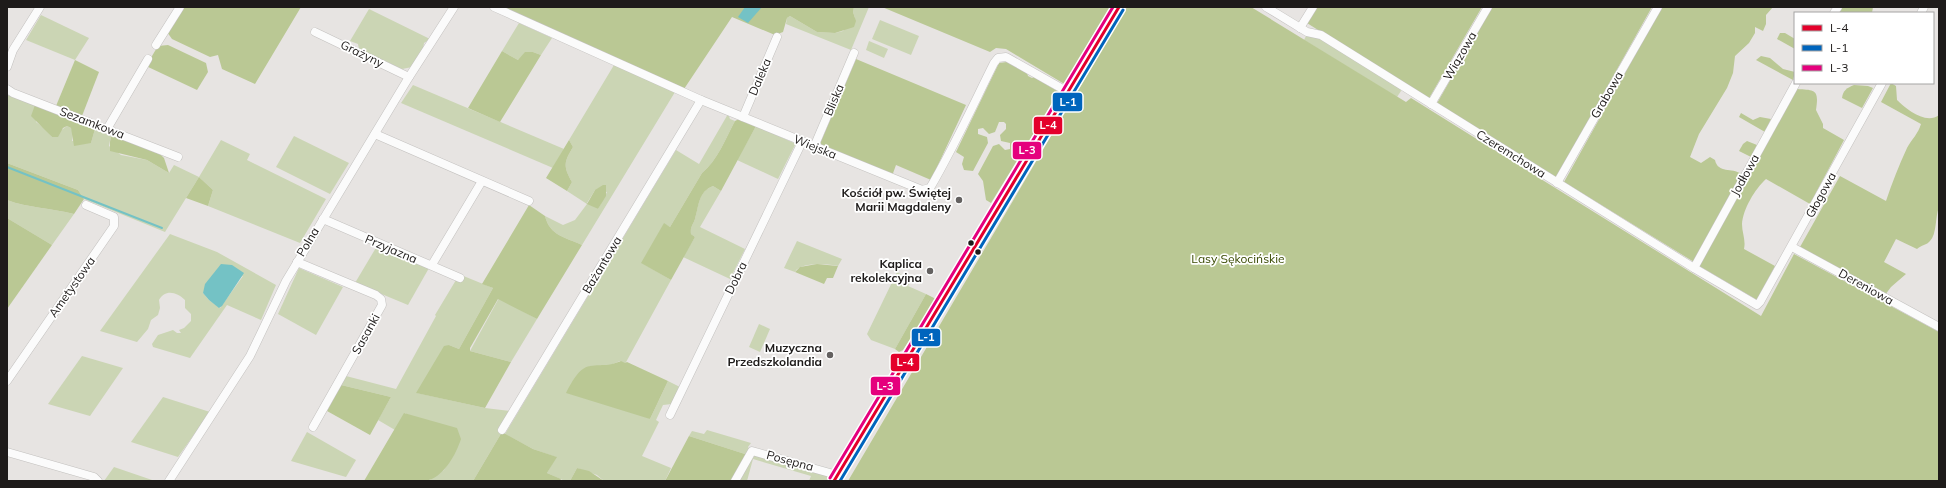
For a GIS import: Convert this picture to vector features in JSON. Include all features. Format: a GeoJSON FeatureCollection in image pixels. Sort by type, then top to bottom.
{"type":"FeatureCollection","features":[{"type":"Feature","properties":{"kind":"street"},"geometry":{"type":"LineString","coordinates":[[7,67],[13,50],[40,7]]}},
{"type":"Feature","properties":{"kind":"street"},"geometry":{"type":"LineString","coordinates":[[156,45],[180,7]]}},
{"type":"Feature","properties":{"kind":"street","name":"Polna"},"geometry":{"type":"LineString","coordinates":[[169,481],[250,356],[286,281],[322,219],[409,77],[454,7]]}},
{"type":"Feature","properties":{"kind":"street","name":"Wiejska"},"geometry":{"type":"LineString","coordinates":[[494,7],[701,100],[914,188],[928,190],[948,157],[994,63],[998,58],[1006,57],[1068,92]]}},
{"type":"Feature","properties":{"kind":"street"},"geometry":{"type":"LineString","coordinates":[[835,478],[908,360],[1119,7]]}},
{"type":"Feature","properties":{"kind":"street","name":"Czeremchowa"},"geometry":{"type":"LineString","coordinates":[[1266,7],[1309,33],[1321,35],[1694,268],[1756,304]]}},
{"type":"Feature","properties":{"kind":"street"},"geometry":{"type":"LineString","coordinates":[[1300,28],[1313,7]]}},
{"type":"Feature","properties":{"kind":"street","name":"Wiązowa"},"geometry":{"type":"LineString","coordinates":[[1431,104],[1488,7]]}},
{"type":"Feature","properties":{"kind":"street","name":"Grabowa"},"geometry":{"type":"LineString","coordinates":[[1557,183],[1658,7]]}},
{"type":"Feature","properties":{"kind":"street","name":"Grażyny"},"geometry":{"type":"LineString","coordinates":[[315,32],[409,77]]}},
{"type":"Feature","properties":{"kind":"street","name":"Daleka"},"geometry":{"type":"LineString","coordinates":[[743,117],[777,37]]}},
{"type":"Feature","properties":{"kind":"street","name":"Bliska"},"geometry":{"type":"LineString","coordinates":[[814,147],[854,53]]}},
{"type":"Feature","properties":{"kind":"street"},"geometry":{"type":"LineString","coordinates":[[107,129],[148,58]]}},
{"type":"Feature","properties":{"kind":"street","name":"Jodłowa"},"geometry":{"type":"LineString","coordinates":[[1694,268],[1795,84]]}},
{"type":"Feature","properties":{"kind":"street","name":"Głogowa"},"geometry":{"type":"LineString","coordinates":[[1756,304],[1760,302],[1792,247],[1881,84]]}},
{"type":"Feature","properties":{"kind":"street","name":"Sezamkowa"},"geometry":{"type":"LineString","coordinates":[[7,89],[13,93],[178,157]]}},
{"type":"Feature","properties":{"kind":"street","name":"Bażantowa"},"geometry":{"type":"LineString","coordinates":[[502,430],[701,100]]}},
{"type":"Feature","properties":{"kind":"street"},"geometry":{"type":"LineString","coordinates":[[375,134],[529,201]]}},
{"type":"Feature","properties":{"kind":"street","name":"Dobra"},"geometry":{"type":"LineString","coordinates":[[670,415],[802,142]]}},
{"type":"Feature","properties":{"kind":"street","name":"Przyjazna"},"geometry":{"type":"LineString","coordinates":[[433,263],[482,181]]}},
{"type":"Feature","properties":{"kind":"street","name":"Ametystowa"},"geometry":{"type":"LineString","coordinates":[[7,381],[114,226],[114,217],[86,205]]}},
{"type":"Feature","properties":{"kind":"street","name":"Przyjazna"},"geometry":{"type":"LineString","coordinates":[[322,219],[460,278]]}},
{"type":"Feature","properties":{"kind":"street","name":"Dereniowa"},"geometry":{"type":"LineString","coordinates":[[1792,247],[1939,327]]}},
{"type":"Feature","properties":{"kind":"street","name":"Sasanki"},"geometry":{"type":"LineString","coordinates":[[297,262],[376,296],[381,299],[382,304],[313,427]]}},
{"type":"Feature","properties":{"kind":"street","name":"Posępna"},"geometry":{"type":"LineString","coordinates":[[735,481],[752,451],[835,478]]}},
{"type":"Feature","properties":{"kind":"street"},"geometry":{"type":"LineString","coordinates":[[7,452],[94,477],[98,481]]}},
{"type":"Feature","properties":{"kind":"green space"},"geometry":{"type":"Polygon","coordinates":[[[182,7],[301,7],[255,84],[222,69],[218,55],[210,57],[172,39],[167,32],[182,7]]]}},
{"type":"Feature","properties":{"kind":"green space"},"geometry":{"type":"Polygon","coordinates":[[[502,7],[854,7],[853,12],[856,21],[854,27],[835,33],[817,32],[790,16],[787,18],[783,32],[775,35],[732,17],[684,89],[502,7]]]}},
{"type":"Feature","properties":{"kind":"green space"},"geometry":{"type":"Polygon","coordinates":[[[854,7],[869,7],[851,50],[786,24],[787,18],[790,16],[817,32],[835,33],[843,31],[855,18],[853,12],[854,7]]]}},
{"type":"Feature","properties":{"kind":"green space"},"geometry":{"type":"Polygon","coordinates":[[[882,7],[1113,7],[1066,85],[1006,49],[996,48],[990,52],[882,7]]]}},
{"type":"Feature","properties":{"kind":"green space","name":"Lasy Sękocińskie"},"geometry":{"type":"Polygon","coordinates":[[[1127,7],[1251,7],[1406,102],[1411,98],[1761,316],[1794,254],[1939,332],[1939,481],[848,481],[1127,7]]]}},
{"type":"Feature","properties":{"kind":"green space"},"geometry":{"type":"Polygon","coordinates":[[[1317,7],[1482,7],[1428,100],[1307,23],[1317,7]]]}},
{"type":"Feature","properties":{"kind":"green space"},"geometry":{"type":"Polygon","coordinates":[[[1492,7],[1652,7],[1556,178],[1436,105],[1492,7]]]}},
{"type":"Feature","properties":{"kind":"green space"},"geometry":{"type":"Polygon","coordinates":[[[1662,7],[1773,7],[1766,15],[1766,24],[1763,31],[1755,27],[1755,33],[1749,43],[1735,56],[1733,73],[1727,88],[1699,134],[1690,157],[1701,163],[1710,157],[1715,160],[1722,169],[1741,174],[1694,262],[1564,182],[1662,7]]]}},
{"type":"Feature","properties":{"kind":"green space"},"geometry":{"type":"Polygon","coordinates":[[[1842,7],[1873,7],[1872,12],[1839,12],[1842,7]]]}},
{"type":"Feature","properties":{"kind":"green space"},"geometry":{"type":"Polygon","coordinates":[[[369,9],[430,39],[424,43],[423,50],[412,67],[402,69],[359,49],[358,44],[350,41],[369,9]]]}},
{"type":"Feature","properties":{"kind":"green space"},"geometry":{"type":"Polygon","coordinates":[[[41,15],[89,38],[75,60],[26,40],[41,15]]]}},
{"type":"Feature","properties":{"kind":"green space"},"geometry":{"type":"Polygon","coordinates":[[[880,20],[919,36],[911,55],[872,39],[880,20]]]}},
{"type":"Feature","properties":{"kind":"green space"},"geometry":{"type":"Polygon","coordinates":[[[519,23],[552,38],[541,55],[533,52],[518,60],[502,51],[519,23]]]}},
{"type":"Feature","properties":{"kind":"green space"},"geometry":{"type":"Polygon","coordinates":[[[1780,33],[1785,33],[1794,38],[1794,48],[1777,39],[1780,33]]]}},
{"type":"Feature","properties":{"kind":"green space"},"geometry":{"type":"Polygon","coordinates":[[[1307,34],[1321,38],[1400,88],[1401,91],[1397,97],[1304,40],[1307,34]]]}},
{"type":"Feature","properties":{"kind":"green space"},"geometry":{"type":"Polygon","coordinates":[[[869,41],[888,49],[884,58],[866,50],[869,41]]]}},
{"type":"Feature","properties":{"kind":"green space"},"geometry":{"type":"Polygon","coordinates":[[[168,45],[206,63],[208,72],[197,90],[146,66],[158,46],[168,45]]]}},
{"type":"Feature","properties":{"kind":"green space"},"geometry":{"type":"Polygon","coordinates":[[[502,51],[518,60],[525,52],[533,52],[541,55],[500,122],[468,108],[502,51]]]}},
{"type":"Feature","properties":{"kind":"green space"},"geometry":{"type":"Polygon","coordinates":[[[1761,56],[1770,58],[1783,69],[1794,72],[1793,80],[1756,60],[1761,56]]]}},
{"type":"Feature","properties":{"kind":"green space"},"geometry":{"type":"Polygon","coordinates":[[[856,59],[966,105],[931,180],[896,165],[892,176],[819,146],[856,59]]]}},
{"type":"Feature","properties":{"kind":"green space"},"geometry":{"type":"Polygon","coordinates":[[[75,60],[99,72],[82,116],[56,106],[75,60]]]}},
{"type":"Feature","properties":{"kind":"green space"},"geometry":{"type":"Polygon","coordinates":[[[1007,62],[1027,73],[1028,76],[1032,78],[1034,77],[1059,92],[991,203],[986,200],[983,181],[978,174],[993,146],[999,144],[1005,150],[1010,149],[1010,143],[1001,141],[1000,135],[1006,129],[1006,124],[1004,122],[999,122],[995,132],[989,134],[983,128],[978,129],[978,134],[987,137],[988,143],[973,171],[964,170],[962,164],[964,157],[956,152],[999,63],[1007,62]]]}},
{"type":"Feature","properties":{"kind":"green space"},"geometry":{"type":"Polygon","coordinates":[[[614,65],[675,92],[582,245],[564,238],[554,232],[547,223],[545,216],[563,225],[575,220],[587,204],[567,191],[572,182],[566,168],[566,160],[573,147],[569,140],[614,65]],[[595,190],[587,203],[598,209],[607,192],[595,190]]]}},
{"type":"Feature","properties":{"kind":"green space"},"geometry":{"type":"Polygon","coordinates":[[[1890,84],[1893,84],[1896,86],[1897,100],[1916,115],[1934,118],[1939,115],[1939,207],[1934,234],[1929,242],[1917,249],[1896,239],[1884,262],[1906,274],[1891,287],[1885,295],[1800,247],[1840,176],[1886,201],[1904,154],[1921,124],[1881,102],[1890,84]]]}},
{"type":"Feature","properties":{"kind":"green space"},"geometry":{"type":"Polygon","coordinates":[[[413,85],[564,149],[553,168],[401,103],[413,85]]]}},
{"type":"Feature","properties":{"kind":"green space"},"geometry":{"type":"Polygon","coordinates":[[[1854,85],[1873,88],[1862,108],[1842,98],[1843,93],[1849,87],[1854,85]]]}},
{"type":"Feature","properties":{"kind":"green space"},"geometry":{"type":"Polygon","coordinates":[[[1797,89],[1815,92],[1817,98],[1816,110],[1823,124],[1823,128],[1844,140],[1810,204],[1766,179],[1750,200],[1742,224],[1745,243],[1744,249],[1775,266],[1757,300],[1699,266],[1797,89]]]}},
{"type":"Feature","properties":{"kind":"green space"},"geometry":{"type":"Polygon","coordinates":[[[7,95],[35,105],[36,122],[52,137],[67,126],[71,128],[73,133],[72,141],[91,143],[95,129],[111,135],[109,146],[121,155],[147,160],[169,173],[174,165],[199,177],[165,232],[84,199],[78,190],[7,163],[7,95]]]}},
{"type":"Feature","properties":{"kind":"green space"},"geometry":{"type":"Polygon","coordinates":[[[35,105],[95,129],[91,143],[74,146],[71,128],[67,126],[63,128],[58,137],[52,137],[31,116],[35,105]]]}},
{"type":"Feature","properties":{"kind":"green space"},"geometry":{"type":"Polygon","coordinates":[[[1741,113],[1753,120],[1760,117],[1771,119],[1765,132],[1739,117],[1741,113]]]}},
{"type":"Feature","properties":{"kind":"green space"},"geometry":{"type":"Polygon","coordinates":[[[728,114],[730,119],[735,121],[721,149],[702,173],[670,227],[664,224],[642,263],[671,280],[625,364],[620,361],[608,366],[590,366],[580,373],[650,419],[668,381],[680,387],[672,404],[663,405],[656,420],[659,422],[642,456],[671,468],[665,481],[604,481],[597,475],[577,468],[570,481],[565,481],[547,473],[556,457],[533,449],[505,434],[676,150],[699,164],[728,114]]]}},
{"type":"Feature","properties":{"kind":"green space"},"geometry":{"type":"Polygon","coordinates":[[[739,119],[756,126],[721,191],[713,186],[704,192],[698,204],[691,230],[691,234],[695,237],[671,280],[641,263],[664,223],[670,227],[702,173],[717,156],[735,121],[739,119]]]}},
{"type":"Feature","properties":{"kind":"green space"},"geometry":{"type":"Polygon","coordinates":[[[756,126],[794,143],[795,145],[778,179],[737,160],[756,126]]]}},
{"type":"Feature","properties":{"kind":"green space"},"geometry":{"type":"Polygon","coordinates":[[[111,135],[160,154],[164,158],[169,173],[147,160],[110,151],[111,135]]]}},
{"type":"Feature","properties":{"kind":"green space"},"geometry":{"type":"Polygon","coordinates":[[[294,136],[349,163],[330,194],[276,167],[294,136]]]}},
{"type":"Feature","properties":{"kind":"green space"},"geometry":{"type":"Polygon","coordinates":[[[221,140],[250,154],[247,160],[326,199],[300,243],[208,206],[213,190],[199,177],[221,140]]]}},
{"type":"Feature","properties":{"kind":"green space"},"geometry":{"type":"Polygon","coordinates":[[[569,140],[573,147],[566,160],[566,168],[572,182],[567,191],[546,178],[569,140]]]}},
{"type":"Feature","properties":{"kind":"green space"},"geometry":{"type":"Polygon","coordinates":[[[1747,141],[1757,145],[1751,157],[1739,151],[1743,144],[1747,141]]]}},
{"type":"Feature","properties":{"kind":"green space"},"geometry":{"type":"Polygon","coordinates":[[[7,163],[78,190],[84,199],[74,214],[23,205],[7,200],[7,163]]]}},
{"type":"Feature","properties":{"kind":"green space"},"geometry":{"type":"Polygon","coordinates":[[[199,177],[213,190],[208,206],[186,198],[199,177]]]}},
{"type":"Feature","properties":{"kind":"green space"},"geometry":{"type":"Polygon","coordinates":[[[603,185],[606,185],[606,196],[598,209],[587,204],[595,190],[603,185]]]}},
{"type":"Feature","properties":{"kind":"green space"},"geometry":{"type":"Polygon","coordinates":[[[713,186],[721,191],[700,227],[745,249],[730,279],[683,257],[695,237],[691,234],[691,230],[702,195],[713,186]]]}},
{"type":"Feature","properties":{"kind":"green space"},"geometry":{"type":"Polygon","coordinates":[[[7,200],[23,205],[74,214],[52,245],[7,218],[7,200]]]}},
{"type":"Feature","properties":{"kind":"green space"},"geometry":{"type":"Polygon","coordinates":[[[529,205],[545,216],[547,223],[554,232],[564,238],[582,245],[537,319],[498,299],[470,348],[470,351],[511,362],[485,408],[416,393],[444,346],[449,345],[459,349],[493,288],[482,284],[529,205]]]}},
{"type":"Feature","properties":{"kind":"green space"},"geometry":{"type":"Polygon","coordinates":[[[7,218],[52,245],[7,309],[7,218]]]}},
{"type":"Feature","properties":{"kind":"green space"},"geometry":{"type":"Polygon","coordinates":[[[170,234],[217,252],[276,285],[261,320],[227,305],[190,358],[153,347],[152,344],[158,335],[173,330],[177,333],[181,333],[179,330],[184,328],[191,321],[191,314],[185,308],[185,300],[175,294],[164,294],[159,300],[160,308],[158,315],[151,320],[148,329],[137,342],[100,331],[170,234]],[[243,276],[203,293],[209,300],[220,308],[243,276]]]}},
{"type":"Feature","properties":{"kind":"green space"},"geometry":{"type":"Polygon","coordinates":[[[797,241],[842,259],[838,266],[821,264],[808,265],[798,269],[795,272],[784,268],[797,241]]]}},
{"type":"Feature","properties":{"kind":"green space"},"geometry":{"type":"Polygon","coordinates":[[[377,246],[429,268],[408,305],[355,283],[377,246]]]}},
{"type":"Feature","properties":{"kind":"green space"},"geometry":{"type":"Polygon","coordinates":[[[817,264],[838,266],[833,278],[827,278],[824,284],[795,272],[800,267],[817,264]]]}},
{"type":"Feature","properties":{"kind":"green space"},"geometry":{"type":"Polygon","coordinates":[[[299,268],[343,287],[316,335],[278,314],[299,268]]]}},
{"type":"Feature","properties":{"kind":"green space"},"geometry":{"type":"Polygon","coordinates":[[[897,272],[912,281],[908,286],[926,294],[895,349],[871,340],[867,334],[897,272]]]}},
{"type":"Feature","properties":{"kind":"green space"},"geometry":{"type":"Polygon","coordinates":[[[461,275],[493,288],[459,349],[449,345],[417,393],[485,408],[511,411],[502,432],[473,481],[428,481],[444,470],[453,455],[405,413],[395,430],[378,420],[391,397],[341,385],[346,376],[396,389],[436,316],[435,315],[456,280],[461,275]]]}},
{"type":"Feature","properties":{"kind":"green space"},"geometry":{"type":"Polygon","coordinates":[[[926,294],[936,299],[903,350],[899,352],[895,349],[926,294]]]}},
{"type":"Feature","properties":{"kind":"green space"},"geometry":{"type":"Polygon","coordinates":[[[499,298],[537,319],[511,362],[470,351],[499,298]]]}},
{"type":"Feature","properties":{"kind":"green space"},"geometry":{"type":"Polygon","coordinates":[[[759,324],[770,329],[760,352],[749,347],[759,324]]]}},
{"type":"Feature","properties":{"kind":"green space"},"geometry":{"type":"Polygon","coordinates":[[[82,356],[123,368],[90,416],[48,404],[82,356]]]}},
{"type":"Feature","properties":{"kind":"green space"},"geometry":{"type":"Polygon","coordinates":[[[621,361],[625,363],[627,362],[668,381],[650,419],[566,393],[578,373],[586,367],[608,365],[621,361]]]}},
{"type":"Feature","properties":{"kind":"green space"},"geometry":{"type":"Polygon","coordinates":[[[341,385],[391,397],[370,435],[327,411],[341,385]]]}},
{"type":"Feature","properties":{"kind":"green space"},"geometry":{"type":"Polygon","coordinates":[[[163,397],[210,412],[178,457],[131,442],[163,397]]]}},
{"type":"Feature","properties":{"kind":"green space"},"geometry":{"type":"Polygon","coordinates":[[[404,413],[457,428],[461,439],[453,457],[440,474],[429,480],[408,482],[364,481],[404,413]]]}},
{"type":"Feature","properties":{"kind":"green space"},"geometry":{"type":"Polygon","coordinates":[[[707,430],[751,443],[748,447],[750,450],[748,455],[689,436],[692,431],[704,434],[707,430]]]}},
{"type":"Feature","properties":{"kind":"green space"},"geometry":{"type":"Polygon","coordinates":[[[307,432],[356,460],[346,477],[291,461],[307,432]]]}},
{"type":"Feature","properties":{"kind":"green space"},"geometry":{"type":"Polygon","coordinates":[[[502,432],[533,449],[557,457],[547,473],[561,479],[560,481],[473,481],[502,432]]]}},
{"type":"Feature","properties":{"kind":"green space"},"geometry":{"type":"Polygon","coordinates":[[[689,436],[748,455],[733,481],[665,481],[689,436]]]}},
{"type":"Feature","properties":{"kind":"green space"},"geometry":{"type":"Polygon","coordinates":[[[755,455],[832,477],[830,481],[809,481],[811,476],[753,459],[747,481],[737,481],[755,455]]]}},
{"type":"Feature","properties":{"kind":"green space"},"geometry":{"type":"Polygon","coordinates":[[[114,467],[155,481],[104,481],[114,467]]]}},
{"type":"Feature","properties":{"kind":"green space"},"geometry":{"type":"Polygon","coordinates":[[[577,468],[589,471],[604,481],[570,481],[577,468]]]}},
{"type":"Feature","properties":{"kind":"water"},"geometry":{"type":"Polygon","coordinates":[[[745,7],[762,7],[748,23],[738,17],[745,7]]]}},
{"type":"Feature","properties":{"kind":"water"},"geometry":{"type":"Polygon","coordinates":[[[221,264],[232,265],[244,273],[222,306],[219,308],[203,293],[205,284],[221,264]]]}},
{"type":"Feature","properties":{"kind":"waterway"},"geometry":{"type":"LineString","coordinates":[[7,167],[162,228]]}},
{"type":"Feature","properties":{"kind":"transit line","name":"L-3"},"geometry":{"type":"LineString","coordinates":[[830,478],[1113,7]]}},
{"type":"Feature","properties":{"kind":"transit line","name":"L-4"},"geometry":{"type":"LineString","coordinates":[[834,481],[1119,7]]}},
{"type":"Feature","properties":{"kind":"transit line","name":"L-1"},"geometry":{"type":"LineString","coordinates":[[840,481],[1123,10]]}},
{"type":"Feature","properties":{"kind":"place","name":"Kościół pw. Świętej Marii Magdaleny"},"geometry":{"type":"Point","coordinates":[959,200]}},
{"type":"Feature","properties":{"kind":"place","name":"Kaplica rekolekcyjna"},"geometry":{"type":"Point","coordinates":[930,271]}},
{"type":"Feature","properties":{"kind":"place","name":"Muzyczna Przedszkolandia"},"geometry":{"type":"Point","coordinates":[830,355]}}]}
